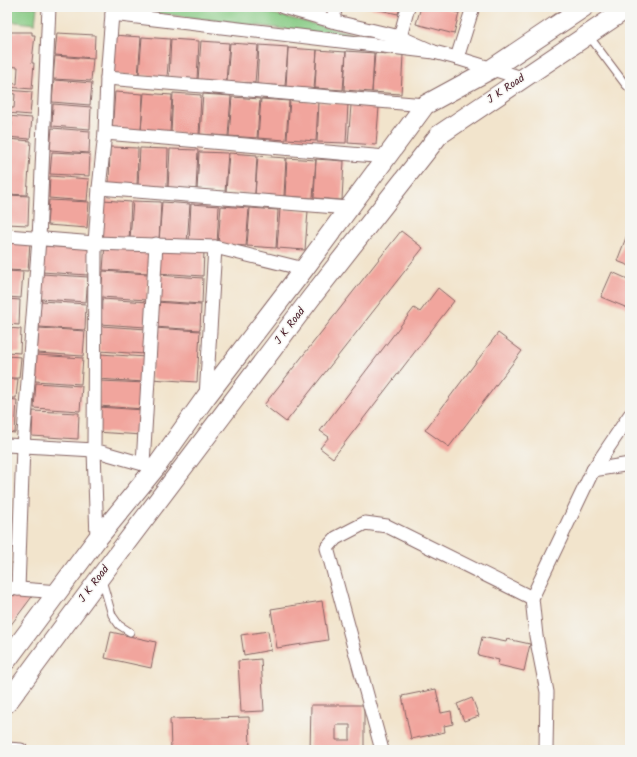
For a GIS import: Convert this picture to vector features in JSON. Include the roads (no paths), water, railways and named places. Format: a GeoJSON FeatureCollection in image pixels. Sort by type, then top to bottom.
{"type":"FeatureCollection","features":[{"type":"Feature","properties":{"kind":"main road","name":"J K Road"},"geometry":{"type":"LineString","coordinates":[[7,660],[59,592],[147,471],[304,269],[425,105],[493,68],[584,7]]}},
{"type":"Feature","properties":{"kind":"main road","name":"J K Road"},"geometry":{"type":"LineString","coordinates":[[7,703],[311,298],[439,135],[628,7]]}},
{"type":"Feature","properties":{"kind":"main road"},"geometry":{"type":"LineString","coordinates":[[552,29],[567,48]]}},
{"type":"Feature","properties":{"kind":"main road"},"geometry":{"type":"LineString","coordinates":[[147,471],[161,496]]}},
{"type":"Feature","properties":{"kind":"street"},"geometry":{"type":"LineString","coordinates":[[49,7],[39,239],[12,588],[59,592]]}},
{"type":"Feature","properties":{"kind":"street"},"geometry":{"type":"LineString","coordinates":[[283,7],[332,21],[400,37],[434,52]]}},
{"type":"Feature","properties":{"kind":"street"},"geometry":{"type":"LineString","coordinates":[[332,21],[336,7]]}},
{"type":"Feature","properties":{"kind":"street"},"geometry":{"type":"LineString","coordinates":[[400,37],[408,7]]}},
{"type":"Feature","properties":{"kind":"street"},"geometry":{"type":"LineString","coordinates":[[457,58],[473,7]]}},
{"type":"Feature","properties":{"kind":"street"},"geometry":{"type":"LineString","coordinates":[[97,539],[94,450],[95,243],[105,133],[112,10],[434,52],[493,68],[522,78]]}},
{"type":"Feature","properties":{"kind":"street"},"geometry":{"type":"LineString","coordinates":[[107,78],[425,105]]}},
{"type":"Feature","properties":{"kind":"street"},"geometry":{"type":"LineString","coordinates":[[105,133],[386,157]]}},
{"type":"Feature","properties":{"kind":"street"},"geometry":{"type":"LineString","coordinates":[[99,188],[348,208]]}},
{"type":"Feature","properties":{"kind":"street"},"geometry":{"type":"LineString","coordinates":[[7,236],[95,243],[215,247],[304,269]]}},
{"type":"Feature","properties":{"kind":"street"},"geometry":{"type":"LineString","coordinates":[[7,445],[94,450],[147,471],[156,244]]}},
{"type":"Feature","properties":{"kind":"street"},"geometry":{"type":"LineString","coordinates":[[206,397],[215,247]]}},
{"type":"Feature","properties":{"kind":"street"},"geometry":{"type":"LineString","coordinates":[[546,750],[548,692],[536,636],[532,598],[593,470],[630,415]]}},
{"type":"Feature","properties":{"kind":"street"},"geometry":{"type":"LineString","coordinates":[[593,470],[630,464]]}},
{"type":"Feature","properties":{"kind":"street"},"geometry":{"type":"LineString","coordinates":[[382,750],[327,548],[336,538],[364,523],[387,526],[532,598]]}},
{"type":"Feature","properties":{"kind":"street"},"geometry":{"type":"LineString","coordinates":[[7,749],[21,750]]}},
{"type":"Feature","properties":{"kind":"lane"},"geometry":{"type":"LineString","coordinates":[[588,34],[630,89]]}},
{"type":"Feature","properties":{"kind":"lane"},"geometry":{"type":"LineString","coordinates":[[101,576],[112,615],[119,625],[130,632]]}}]}
